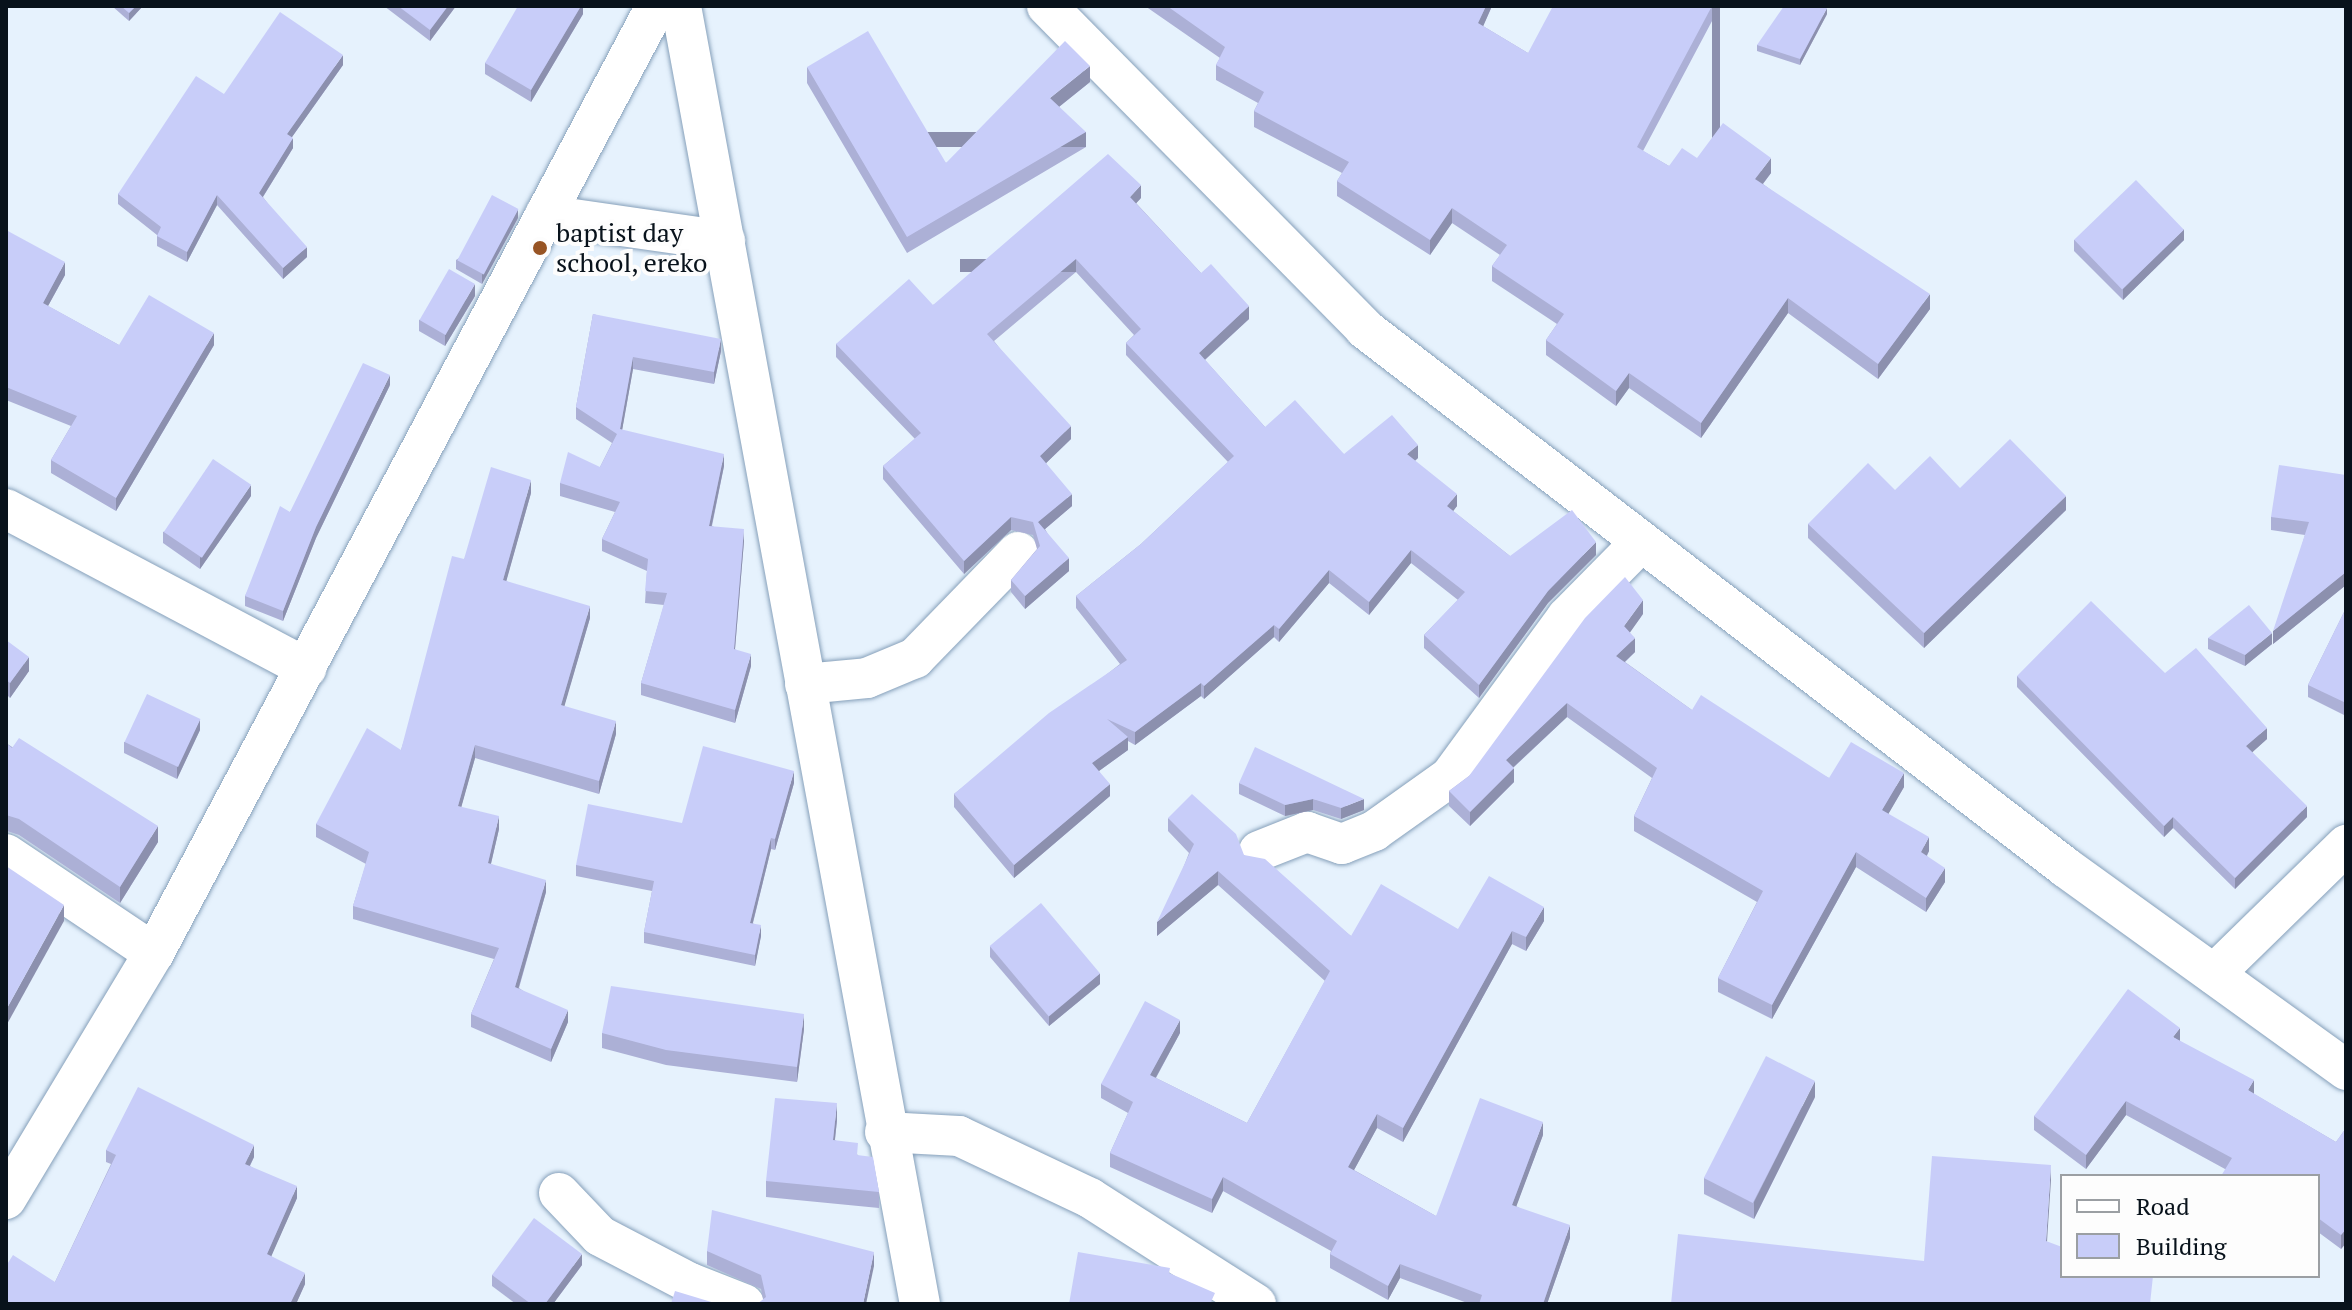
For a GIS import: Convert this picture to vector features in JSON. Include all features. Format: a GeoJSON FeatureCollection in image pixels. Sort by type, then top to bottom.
{"type":"FeatureCollection","features":[{"type":"Feature","properties":{"kind":"street"},"geometry":{"type":"LineString","coordinates":[[6,1199],[154,953],[656,6]]}},
{"type":"Feature","properties":{"kind":"street"},"geometry":{"type":"LineString","coordinates":[[681,6],[885,1132],[920,1304]]}},
{"type":"Feature","properties":{"kind":"street"},"geometry":{"type":"LineString","coordinates":[[1047,6],[1365,329],[1641,542],[2346,1070]]}},
{"type":"Feature","properties":{"kind":"street"},"geometry":{"type":"LineString","coordinates":[[545,215],[725,241]]}},
{"type":"Feature","properties":{"kind":"street"},"geometry":{"type":"LineString","coordinates":[[6,509],[306,668]]}},
{"type":"Feature","properties":{"kind":"street"},"geometry":{"type":"LineString","coordinates":[[1259,851],[1307,832],[1342,844],[1374,831],[1450,777],[1567,617],[1641,542]]}},
{"type":"Feature","properties":{"kind":"street"},"geometry":{"type":"LineString","coordinates":[[805,684],[867,678],[915,658],[1018,552]]}},
{"type":"Feature","properties":{"kind":"street"},"geometry":{"type":"LineString","coordinates":[[2214,974],[2346,845]]}},
{"type":"Feature","properties":{"kind":"street"},"geometry":{"type":"LineString","coordinates":[[6,854],[154,953]]}},
{"type":"Feature","properties":{"kind":"street"},"geometry":{"type":"LineString","coordinates":[[885,1132],[959,1136],[1090,1198],[1256,1304]]}},
{"type":"Feature","properties":{"kind":"street"},"geometry":{"type":"LineString","coordinates":[[559,1193],[600,1236],[690,1283],[744,1304]]}},
{"type":"Feature","properties":{"kind":"building"},"geometry":{"type":"Polygon","coordinates":[[[121,6],[136,6],[129,13],[121,6]]]}},
{"type":"Feature","properties":{"kind":"building"},"geometry":{"type":"Polygon","coordinates":[[[398,6],[448,6],[430,30],[398,6]]]}},
{"type":"Feature","properties":{"kind":"building"},"geometry":{"type":"Polygon","coordinates":[[[518,6],[581,6],[531,90],[485,63],[518,6]]]}},
{"type":"Feature","properties":{"kind":"building"},"geometry":{"type":"Polygon","coordinates":[[[1167,6],[1486,6],[1478,23],[1528,53],[1553,6],[1712,6],[1637,147],[1669,166],[1682,148],[1697,158],[1723,123],[1771,158],[1755,179],[1930,294],[1878,364],[1788,298],[1701,423],[1629,373],[1616,391],[1546,340],[1564,314],[1492,266],[1507,245],[1452,208],[1430,240],[1337,181],[1349,162],[1254,111],[1264,92],[1216,65],[1225,47],[1167,6]]]}},
{"type":"Feature","properties":{"kind":"building"},"geometry":{"type":"Polygon","coordinates":[[[1784,6],[1827,8],[1800,59],[1757,45],[1784,6]]]}},
{"type":"Feature","properties":{"kind":"building"},"geometry":{"type":"Polygon","coordinates":[[[280,12],[343,55],[287,134],[293,138],[259,193],[307,247],[283,268],[217,195],[187,252],[157,236],[161,227],[118,194],[196,76],[224,94],[280,12]]]}},
{"type":"Feature","properties":{"kind":"building"},"geometry":{"type":"Polygon","coordinates":[[[868,31],[946,163],[1065,41],[1090,66],[1050,98],[1086,132],[907,237],[807,67],[868,31]]]}},
{"type":"Feature","properties":{"kind":"building"},"geometry":{"type":"Polygon","coordinates":[[[1108,154],[1141,185],[1130,197],[1201,273],[1211,264],[1249,306],[1199,353],[1265,427],[1295,400],[1344,454],[1392,415],[1418,445],[1407,454],[1457,494],[1447,506],[1510,556],[1572,510],[1596,542],[1548,591],[1479,685],[1424,635],[1465,592],[1411,550],[1369,602],[1329,570],[1279,629],[1274,625],[1204,686],[1201,683],[1135,732],[1107,719],[1128,737],[1092,763],[1110,784],[1014,865],[954,794],[1049,713],[1127,660],[1076,596],[1141,544],[1234,456],[1126,343],[1141,329],[1076,259],[987,334],[1071,426],[1040,456],[1072,494],[1038,522],[1069,558],[1025,596],[1011,580],[1040,546],[1033,522],[1011,517],[964,561],[883,466],[921,433],[836,344],[909,279],[933,305],[1108,154]]]}},
{"type":"Feature","properties":{"kind":"building"},"geometry":{"type":"Polygon","coordinates":[[[2136,180],[2184,230],[2122,289],[2074,240],[2136,180]]]}},
{"type":"Feature","properties":{"kind":"building"},"geometry":{"type":"Polygon","coordinates":[[[492,195],[518,209],[484,274],[457,260],[492,195]]]}},
{"type":"Feature","properties":{"kind":"building"},"geometry":{"type":"Polygon","coordinates":[[[6,230],[65,262],[43,303],[119,345],[149,295],[214,333],[116,498],[51,460],[77,416],[6,387],[6,230]]]}},
{"type":"Feature","properties":{"kind":"building"},"geometry":{"type":"Polygon","coordinates":[[[449,269],[475,284],[445,335],[420,320],[449,269]]]}},
{"type":"Feature","properties":{"kind":"building"},"geometry":{"type":"Polygon","coordinates":[[[593,314],[721,339],[714,372],[633,357],[620,429],[724,454],[709,526],[744,529],[734,649],[751,654],[735,710],[641,683],[667,593],[645,591],[648,559],[602,539],[620,502],[560,483],[568,452],[600,467],[617,434],[576,407],[593,314]]]}},
{"type":"Feature","properties":{"kind":"building"},"geometry":{"type":"Polygon","coordinates":[[[363,363],[390,375],[316,527],[283,611],[245,596],[280,506],[290,512],[363,363]]]}},
{"type":"Feature","properties":{"kind":"building"},"geometry":{"type":"Polygon","coordinates":[[[2010,439],[2066,496],[1924,633],[1808,524],[1868,463],[1895,490],[1930,456],[1960,488],[2010,439]]]}},
{"type":"Feature","properties":{"kind":"building"},"geometry":{"type":"Polygon","coordinates":[[[213,459],[251,485],[202,558],[164,532],[213,459]]]}},
{"type":"Feature","properties":{"kind":"building"},"geometry":{"type":"Polygon","coordinates":[[[2279,465],[2346,475],[2346,572],[2273,631],[2309,522],[2271,517],[2279,465]]]}},
{"type":"Feature","properties":{"kind":"building"},"geometry":{"type":"Polygon","coordinates":[[[491,467],[531,480],[503,580],[590,606],[561,705],[616,721],[599,781],[475,745],[458,806],[499,816],[488,863],[546,880],[515,987],[568,1010],[551,1049],[471,1014],[499,948],[353,906],[369,852],[316,824],[367,728],[401,750],[452,556],[464,559],[491,467]]]}},
{"type":"Feature","properties":{"kind":"building"},"geometry":{"type":"Polygon","coordinates":[[[1625,577],[1643,600],[1624,626],[1635,638],[1616,656],[1692,710],[1701,695],[1829,778],[1851,742],[1904,773],[1882,810],[1929,837],[1921,852],[1945,868],[1926,898],[1856,852],[1772,1005],[1718,978],[1763,891],[1634,816],[1657,768],[1567,703],[1506,760],[1514,768],[1470,812],[1449,791],[1469,776],[1585,618],[1625,577]]]}},
{"type":"Feature","properties":{"kind":"building"},"geometry":{"type":"Polygon","coordinates":[[[2091,601],[2165,673],[2196,648],[2267,728],[2246,746],[2307,806],[2235,878],[2173,817],[2164,826],[2017,676],[2091,601]]]}},
{"type":"Feature","properties":{"kind":"building"},"geometry":{"type":"Polygon","coordinates":[[[2249,605],[2272,633],[2245,655],[2208,638],[2249,605]]]}},
{"type":"Feature","properties":{"kind":"building"},"geometry":{"type":"Polygon","coordinates":[[[2346,608],[2346,703],[2308,685],[2346,608]]]}},
{"type":"Feature","properties":{"kind":"building"},"geometry":{"type":"Polygon","coordinates":[[[6,640],[29,657],[10,683],[6,680],[6,640]]]}},
{"type":"Feature","properties":{"kind":"building"},"geometry":{"type":"Polygon","coordinates":[[[147,694],[200,719],[178,767],[125,742],[147,694]]]}},
{"type":"Feature","properties":{"kind":"building"},"geometry":{"type":"Polygon","coordinates":[[[19,738],[158,826],[120,887],[19,819],[6,815],[6,743],[12,748],[19,738]]]}},
{"type":"Feature","properties":{"kind":"building"},"geometry":{"type":"Polygon","coordinates":[[[703,746],[794,771],[775,839],[771,838],[750,923],[761,925],[755,955],[644,932],[654,881],[576,865],[588,804],[682,823],[703,746]]]}},
{"type":"Feature","properties":{"kind":"building"},"geometry":{"type":"Polygon","coordinates":[[[1255,747],[1364,799],[1341,808],[1313,799],[1285,805],[1239,783],[1255,747]]]}},
{"type":"Feature","properties":{"kind":"building"},"geometry":{"type":"Polygon","coordinates":[[[1192,794],[1236,834],[1244,855],[1265,859],[1351,936],[1381,884],[1458,929],[1489,876],[1544,907],[1526,937],[1512,931],[1403,1128],[1377,1114],[1348,1167],[1436,1216],[1480,1098],[1543,1122],[1512,1205],[1570,1225],[1543,1304],[1479,1304],[1482,1295],[1400,1264],[1388,1286],[1330,1254],[1337,1241],[1223,1177],[1212,1199],[1110,1153],[1133,1102],[1101,1084],[1145,1001],[1180,1020],[1150,1075],[1247,1123],[1330,971],[1218,871],[1157,922],[1194,844],[1168,818],[1192,794]]]}},
{"type":"Feature","properties":{"kind":"building"},"geometry":{"type":"Polygon","coordinates":[[[6,866],[64,905],[6,1010],[6,866]]]}},
{"type":"Feature","properties":{"kind":"building"},"geometry":{"type":"Polygon","coordinates":[[[1041,903],[1100,973],[1049,1017],[990,946],[1041,903]]]}},
{"type":"Feature","properties":{"kind":"building"},"geometry":{"type":"Polygon","coordinates":[[[611,986],[804,1014],[797,1067],[666,1050],[602,1033],[611,986]]]}},
{"type":"Feature","properties":{"kind":"building"},"geometry":{"type":"Polygon","coordinates":[[[2128,989],[2180,1028],[2173,1037],[2254,1080],[2248,1090],[2336,1142],[2346,1128],[2346,1229],[2341,1235],[2320,1219],[2320,1174],[2222,1174],[2232,1158],[2126,1101],[2086,1155],[2034,1116],[2128,989]]]}},
{"type":"Feature","properties":{"kind":"building"},"geometry":{"type":"Polygon","coordinates":[[[1766,1056],[1815,1081],[1753,1203],[1704,1178],[1766,1056]]]}},
{"type":"Feature","properties":{"kind":"building"},"geometry":{"type":"Polygon","coordinates":[[[138,1087],[254,1145],[245,1164],[297,1186],[267,1254],[305,1273],[290,1304],[6,1304],[6,1266],[13,1255],[55,1282],[116,1155],[106,1150],[138,1087]]]}},
{"type":"Feature","properties":{"kind":"building"},"geometry":{"type":"Polygon","coordinates":[[[775,1098],[837,1103],[833,1140],[858,1143],[857,1155],[873,1157],[879,1192],[766,1181],[775,1098]]]}},
{"type":"Feature","properties":{"kind":"building"},"geometry":{"type":"Polygon","coordinates":[[[1932,1156],[2051,1165],[2046,1241],[2060,1246],[2060,1278],[2153,1278],[2150,1304],[1671,1304],[1678,1234],[1924,1261],[1932,1156]]]}},
{"type":"Feature","properties":{"kind":"building"},"geometry":{"type":"Polygon","coordinates":[[[712,1210],[874,1252],[863,1304],[757,1304],[766,1297],[761,1275],[707,1251],[712,1210]]]}},
{"type":"Feature","properties":{"kind":"building"},"geometry":{"type":"Polygon","coordinates":[[[534,1218],[582,1254],[545,1304],[531,1304],[492,1275],[534,1218]]]}},
{"type":"Feature","properties":{"kind":"building"},"geometry":{"type":"Polygon","coordinates":[[[1078,1252],[1170,1268],[1169,1273],[1215,1293],[1210,1304],[1069,1304],[1078,1252]]]}},
{"type":"Feature","properties":{"kind":"building"},"geometry":{"type":"Polygon","coordinates":[[[675,1291],[718,1304],[671,1304],[675,1291]]]}},
{"type":"Feature","properties":{"kind":"place","name":"baptist day school, ereko"},"geometry":{"type":"Point","coordinates":[540,248]}}]}
